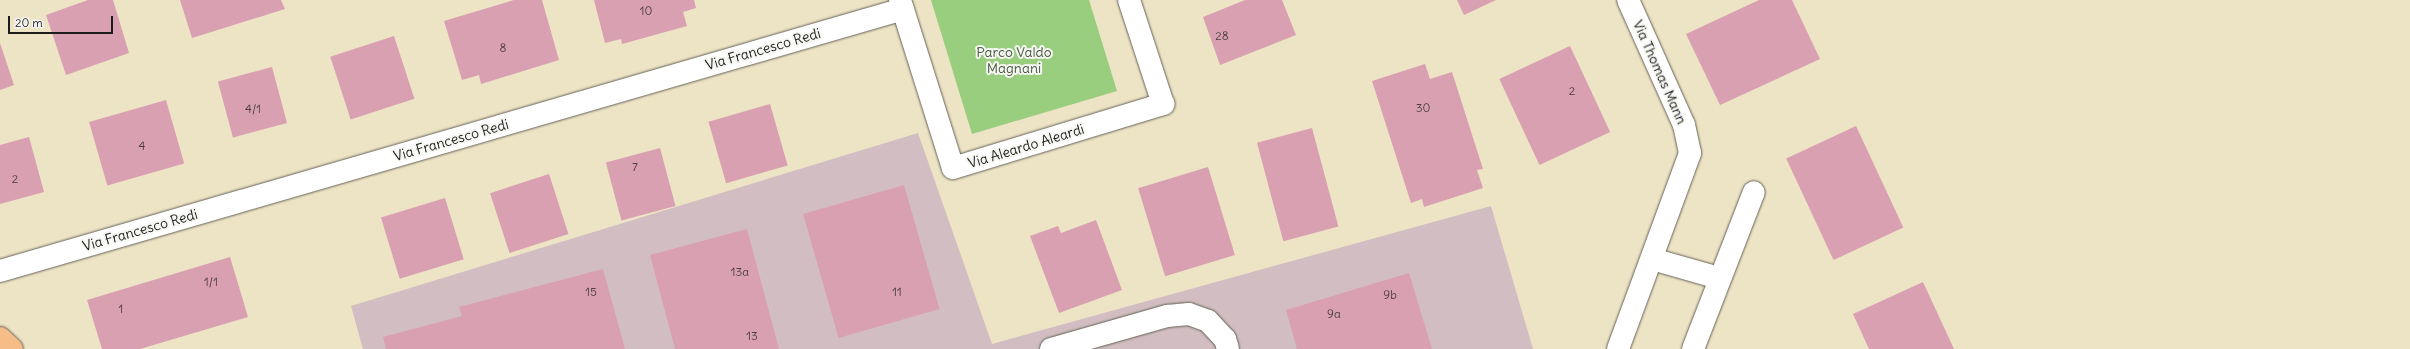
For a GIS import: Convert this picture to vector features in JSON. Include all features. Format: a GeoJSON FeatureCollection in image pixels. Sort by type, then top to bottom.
{"type":"FeatureCollection","features":[{"type":"Feature","properties":{"kind":"main road"},"geometry":{"type":"LineString","coordinates":[[0,338],[12,349]]}},
{"type":"Feature","properties":{"kind":"street","name":"Via Aleardo Aleardi"},"geometry":{"type":"LineString","coordinates":[[901,4],[953,168],[1163,104],[1128,0]]}},
{"type":"Feature","properties":{"kind":"street","name":"Via Thomas Mann"},"geometry":{"type":"LineString","coordinates":[[1618,349],[1690,153],[1684,124],[1628,0]]}},
{"type":"Feature","properties":{"kind":"street","name":"Via Francesco Redi"},"geometry":{"type":"LineString","coordinates":[[0,270],[901,4]]}},
{"type":"Feature","properties":{"kind":"street"},"geometry":{"type":"LineString","coordinates":[[1693,349],[1719,278],[1754,192]]}},
{"type":"Feature","properties":{"kind":"street"},"geometry":{"type":"LineString","coordinates":[[1652,259],[1719,278]]}},
{"type":"Feature","properties":{"kind":"street"},"geometry":{"type":"LineString","coordinates":[[1051,349],[1167,316],[1189,314],[1208,321],[1225,339],[1228,349]]}},
{"type":"Feature","properties":{"kind":"shaded area"},"geometry":{"type":"Polygon","coordinates":[[[918,133],[992,344],[1491,206],[1533,349],[363,349],[351,306],[918,133]]]}},
{"type":"Feature","properties":{"kind":"green space","name":"Parco Valdo Magnani"},"geometry":{"type":"Polygon","coordinates":[[[931,0],[1089,0],[1117,91],[972,134],[931,0]]]}},
{"type":"Feature","properties":{"kind":"building"},"geometry":{"type":"Polygon","coordinates":[[[88,0],[113,0],[129,53],[66,75],[46,15],[88,0]]]}},
{"type":"Feature","properties":{"kind":"building"},"geometry":{"type":"Polygon","coordinates":[[[180,0],[281,0],[285,9],[192,38],[180,0]]]}},
{"type":"Feature","properties":{"kind":"building"},"geometry":{"type":"Polygon","coordinates":[[[514,0],[542,0],[559,60],[481,84],[479,75],[462,80],[444,21],[514,0]]]}},
{"type":"Feature","properties":{"kind":"building"},"geometry":{"type":"Polygon","coordinates":[[[594,0],[694,0],[696,8],[683,12],[687,26],[622,44],[621,39],[605,43],[594,0]]]}},
{"type":"Feature","properties":{"kind":"building"},"geometry":{"type":"Polygon","coordinates":[[[1245,0],[1282,0],[1296,35],[1220,65],[1203,17],[1245,0]]]}},
{"type":"Feature","properties":{"kind":"building"},"geometry":{"type":"Polygon","coordinates":[[[1457,0],[1496,0],[1464,15],[1457,0]]]}},
{"type":"Feature","properties":{"kind":"building"},"geometry":{"type":"Polygon","coordinates":[[[1759,0],[1792,0],[1820,59],[1720,105],[1686,34],[1759,0]]]}},
{"type":"Feature","properties":{"kind":"building"},"geometry":{"type":"Polygon","coordinates":[[[394,36],[414,99],[351,119],[330,57],[394,36]]]}},
{"type":"Feature","properties":{"kind":"building"},"geometry":{"type":"Polygon","coordinates":[[[0,43],[14,85],[0,90],[0,43]]]}},
{"type":"Feature","properties":{"kind":"building"},"geometry":{"type":"Polygon","coordinates":[[[1570,46],[1610,132],[1539,165],[1499,79],[1570,46]]]}},
{"type":"Feature","properties":{"kind":"building"},"geometry":{"type":"Polygon","coordinates":[[[1425,64],[1430,79],[1452,72],[1483,169],[1477,170],[1483,188],[1424,207],[1422,199],[1411,203],[1372,81],[1425,64]]]}},
{"type":"Feature","properties":{"kind":"building"},"geometry":{"type":"Polygon","coordinates":[[[272,67],[287,123],[233,138],[218,81],[272,67]]]}},
{"type":"Feature","properties":{"kind":"building"},"geometry":{"type":"Polygon","coordinates":[[[166,100],[184,163],[107,185],[89,122],[166,100]]]}},
{"type":"Feature","properties":{"kind":"building"},"geometry":{"type":"Polygon","coordinates":[[[770,104],[788,166],[726,183],[708,122],[770,104]]]}},
{"type":"Feature","properties":{"kind":"building"},"geometry":{"type":"Polygon","coordinates":[[[1856,126],[1903,228],[1834,260],[1786,159],[1856,126]]]}},
{"type":"Feature","properties":{"kind":"building"},"geometry":{"type":"Polygon","coordinates":[[[1312,128],[1338,227],[1283,241],[1257,143],[1312,128]]]}},
{"type":"Feature","properties":{"kind":"building"},"geometry":{"type":"Polygon","coordinates":[[[29,137],[44,192],[0,204],[0,145],[29,137]]]}},
{"type":"Feature","properties":{"kind":"building"},"geometry":{"type":"Polygon","coordinates":[[[660,148],[676,206],[621,220],[606,162],[660,148]]]}},
{"type":"Feature","properties":{"kind":"building"},"geometry":{"type":"Polygon","coordinates":[[[1208,167],[1235,255],[1165,276],[1138,188],[1208,167]]]}},
{"type":"Feature","properties":{"kind":"building"},"geometry":{"type":"Polygon","coordinates":[[[549,174],[568,234],[510,253],[490,193],[549,174]]]}},
{"type":"Feature","properties":{"kind":"building"},"geometry":{"type":"Polygon","coordinates":[[[904,185],[940,309],[839,338],[803,214],[904,185]]]}},
{"type":"Feature","properties":{"kind":"building"},"geometry":{"type":"Polygon","coordinates":[[[445,198],[464,259],[400,279],[381,218],[445,198]]]}},
{"type":"Feature","properties":{"kind":"building"},"geometry":{"type":"Polygon","coordinates":[[[1096,220],[1122,290],[1059,313],[1030,236],[1058,226],[1061,233],[1096,220]]]}},
{"type":"Feature","properties":{"kind":"building"},"geometry":{"type":"Polygon","coordinates":[[[747,229],[779,349],[675,349],[650,255],[747,229]]]}},
{"type":"Feature","properties":{"kind":"building"},"geometry":{"type":"Polygon","coordinates":[[[230,257],[248,317],[140,349],[102,349],[87,300],[230,257]]]}},
{"type":"Feature","properties":{"kind":"building"},"geometry":{"type":"Polygon","coordinates":[[[603,269],[625,349],[386,349],[383,337],[462,316],[459,307],[603,269]]]}},
{"type":"Feature","properties":{"kind":"building"},"geometry":{"type":"Polygon","coordinates":[[[1409,273],[1432,349],[1297,349],[1286,310],[1409,273]]]}},
{"type":"Feature","properties":{"kind":"building"},"geometry":{"type":"Polygon","coordinates":[[[1923,282],[1954,349],[1869,349],[1853,314],[1923,282]]]}}]}
